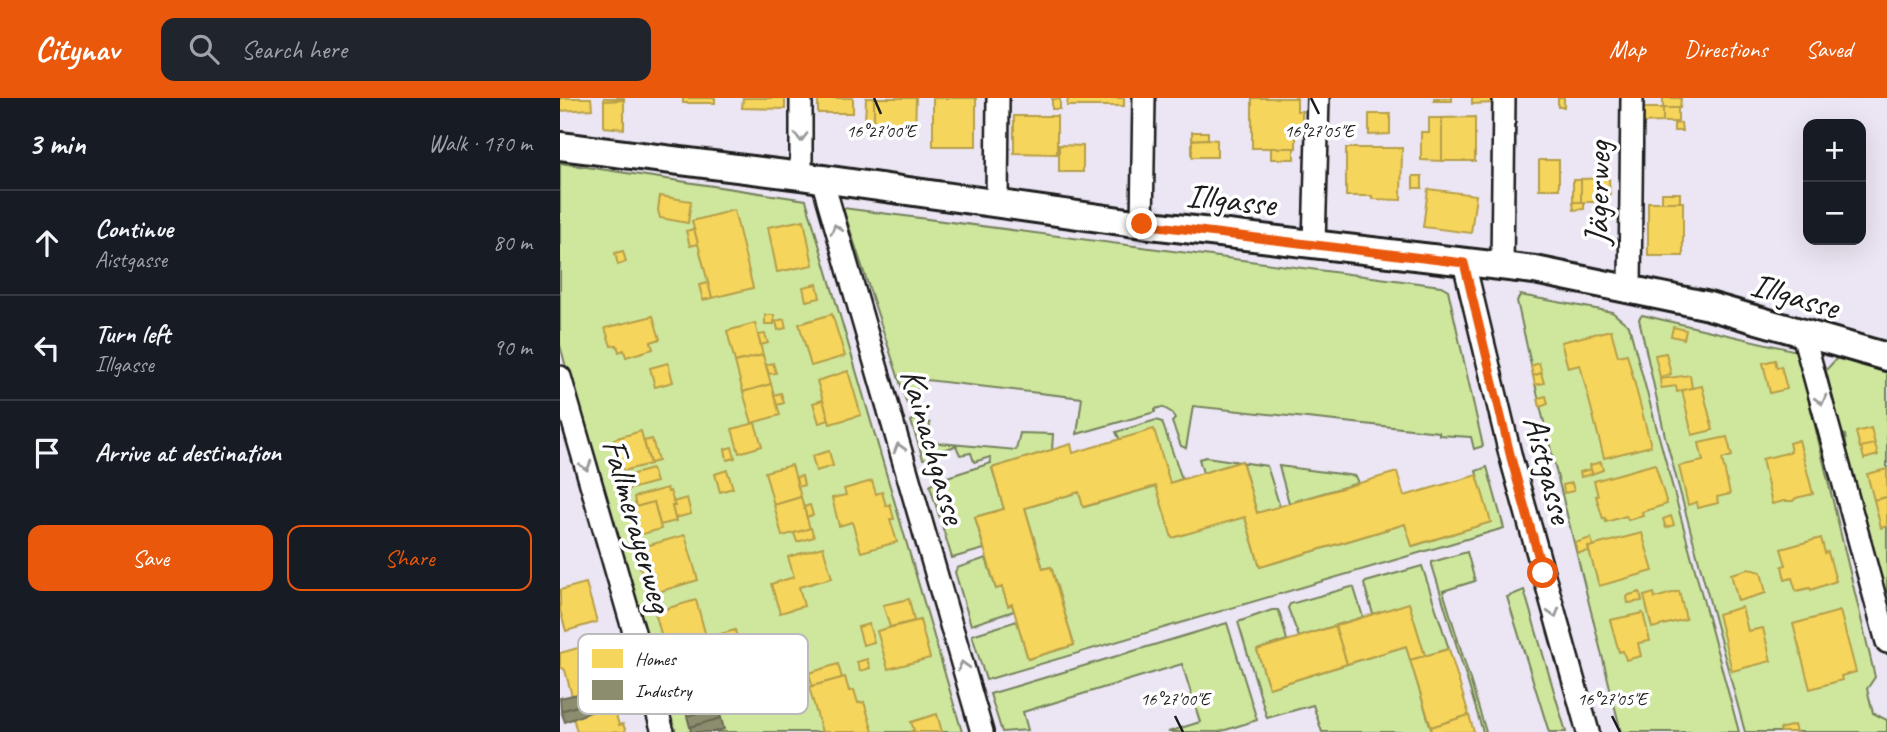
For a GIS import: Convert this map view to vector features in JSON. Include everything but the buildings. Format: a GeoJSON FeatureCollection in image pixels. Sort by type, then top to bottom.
{"type":"FeatureCollection","features":[{"type":"Feature","properties":{"kind":"street","name":"Kainachgasse"},"geometry":{"type":"LineString","coordinates":[[801,98],[811,177],[982,732]]}},
{"type":"Feature","properties":{"kind":"street"},"geometry":{"type":"LineString","coordinates":[[997,204],[998,98]]}},
{"type":"Feature","properties":{"kind":"street"},"geometry":{"type":"LineString","coordinates":[[1142,224],[1144,98]]}},
{"type":"Feature","properties":{"kind":"street"},"geometry":{"type":"LineString","coordinates":[[1314,243],[1318,98]]}},
{"type":"Feature","properties":{"kind":"street"},"geometry":{"type":"LineString","coordinates":[[1502,267],[1504,98]]}},
{"type":"Feature","properties":{"kind":"street","name":"Jägerweg"},"geometry":{"type":"LineString","coordinates":[[1630,288],[1632,98]]}},
{"type":"Feature","properties":{"kind":"street","name":"Illgasse"},"geometry":{"type":"LineString","coordinates":[[560,146],[811,177],[1142,224],[1535,270],[1704,305],[1887,357]]}},
{"type":"Feature","properties":{"kind":"street","name":"Aistgasse"},"geometry":{"type":"LineString","coordinates":[[1464,263],[1511,458],[1588,732]]}},
{"type":"Feature","properties":{"kind":"street"},"geometry":{"type":"LineString","coordinates":[[1803,334],[1887,642]]}},
{"type":"Feature","properties":{"kind":"street","name":"Fallmerayerweg"},"geometry":{"type":"LineString","coordinates":[[560,377],[635,634]]}},
{"type":"Feature","properties":{"kind":"street","name":"Fallmerayerweg"},"geometry":{"type":"LineString","coordinates":[[658,714],[663,732]]}},
{"type":"Feature","properties":{"kind":"green space"},"geometry":{"type":"Polygon","coordinates":[[[560,163],[806,200],[962,732],[665,732],[660,714],[808,714],[808,634],[638,634],[560,345],[560,163]]]}},
{"type":"Feature","properties":{"kind":"green space"},"geometry":{"type":"Polygon","coordinates":[[[843,208],[1441,286],[1448,290],[1483,446],[1474,449],[1471,437],[1439,435],[1439,432],[1193,406],[1186,448],[1181,446],[1171,412],[1162,407],[1155,409],[1155,412],[1077,434],[1082,398],[918,379],[916,403],[907,404],[843,208]]]}},
{"type":"Feature","properties":{"kind":"green space"},"geometry":{"type":"Polygon","coordinates":[[[1520,295],[1612,312],[1629,326],[1739,732],[1621,732],[1540,406],[1517,301],[1520,295]]]}},
{"type":"Feature","properties":{"kind":"green space"},"geometry":{"type":"Polygon","coordinates":[[[1642,315],[1797,351],[1875,677],[1867,689],[1873,713],[1887,720],[1887,732],[1745,732],[1665,436],[1639,319],[1642,315]]]}},
{"type":"Feature","properties":{"kind":"green space"},"geometry":{"type":"Polygon","coordinates":[[[1847,357],[1887,368],[1887,613],[1845,453],[1845,435],[1841,433],[1826,370],[1837,358],[1847,357]]]}},
{"type":"Feature","properties":{"kind":"green space"},"geometry":{"type":"Polygon","coordinates":[[[915,419],[930,423],[929,442],[1016,450],[1020,433],[1053,434],[1052,450],[992,468],[1004,509],[975,517],[984,549],[952,558],[930,486],[935,481],[991,463],[990,457],[974,462],[971,453],[960,455],[956,446],[929,454],[930,458],[923,459],[911,421],[915,419]]]}},
{"type":"Feature","properties":{"kind":"green space"},"geometry":{"type":"Polygon","coordinates":[[[1156,420],[1162,422],[1182,479],[1170,483],[1120,440],[1116,432],[1156,420]]]}},
{"type":"Feature","properties":{"kind":"green space"},"geometry":{"type":"Polygon","coordinates":[[[1206,457],[1239,462],[1203,473],[1199,459],[1206,457]]]}},
{"type":"Feature","properties":{"kind":"green space"},"geometry":{"type":"Polygon","coordinates":[[[1242,462],[1267,466],[1280,507],[1257,513],[1242,462]]]}},
{"type":"Feature","properties":{"kind":"green space"},"geometry":{"type":"Polygon","coordinates":[[[1279,466],[1355,476],[1358,483],[1289,503],[1279,466]]]}},
{"type":"Feature","properties":{"kind":"green space"},"geometry":{"type":"Polygon","coordinates":[[[1487,467],[1504,528],[986,680],[972,635],[1017,621],[1028,659],[1074,645],[1051,567],[1043,569],[1025,508],[1079,492],[1084,507],[1156,486],[1245,517],[1260,567],[1405,524],[1413,546],[1490,522],[1476,471],[1487,467]]]}},
{"type":"Feature","properties":{"kind":"green space"},"geometry":{"type":"Polygon","coordinates":[[[1467,552],[1475,581],[1443,591],[1486,732],[1483,732],[1432,565],[1432,562],[1467,552]]]}},
{"type":"Feature","properties":{"kind":"green space"},"geometry":{"type":"Polygon","coordinates":[[[986,558],[996,589],[1002,587],[1008,605],[1012,604],[1014,611],[971,625],[955,572],[957,568],[986,558]]]}},
{"type":"Feature","properties":{"kind":"green space"},"geometry":{"type":"Polygon","coordinates":[[[1422,566],[1449,649],[1425,656],[1409,604],[1373,614],[1364,584],[1422,566]]]}},
{"type":"Feature","properties":{"kind":"green space"},"geometry":{"type":"Polygon","coordinates":[[[1354,588],[1363,617],[1299,637],[1288,608],[1290,604],[1354,588]]]}},
{"type":"Feature","properties":{"kind":"green space"},"geometry":{"type":"Polygon","coordinates":[[[1524,590],[1566,732],[1549,732],[1507,597],[1524,590]]]}},
{"type":"Feature","properties":{"kind":"green space"},"geometry":{"type":"Polygon","coordinates":[[[1278,610],[1280,614],[1287,640],[1257,650],[1269,688],[1406,646],[1432,732],[1322,732],[1313,705],[1267,718],[1238,622],[1278,610]]]}},
{"type":"Feature","properties":{"kind":"green space"},"geometry":{"type":"Polygon","coordinates":[[[1227,623],[1257,720],[1219,732],[1168,732],[1200,722],[1182,664],[1023,712],[1028,730],[1002,732],[990,694],[1227,623]]]}},
{"type":"Feature","properties":{"kind":"route"},"geometry":{"type":"LineString","coordinates":[[1142,224],[1464,263],[1511,458],[1543,573]]}}]}
